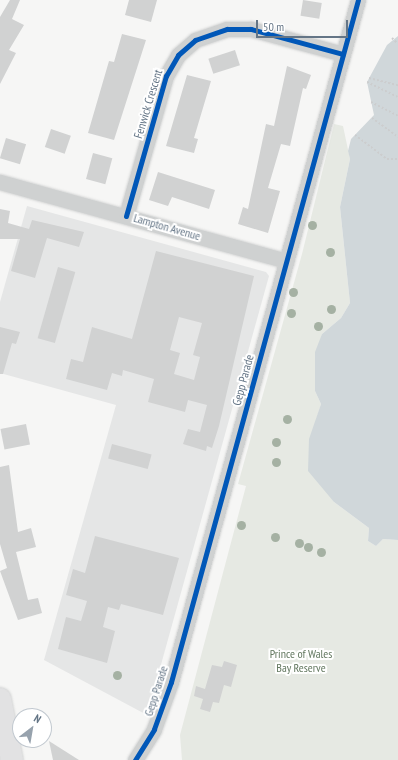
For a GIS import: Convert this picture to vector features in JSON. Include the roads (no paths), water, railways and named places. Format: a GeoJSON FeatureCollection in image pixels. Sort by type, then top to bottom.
{"type":"FeatureCollection","features":[{"type":"Feature","properties":{"kind":"highway"},"geometry":{"type":"LineString","coordinates":[[0,699],[12,760]]}},
{"type":"Feature","properties":{"kind":"street","name":"Gepp Parade"},"geometry":{"type":"LineString","coordinates":[[135,760],[164,703],[358,0]]}},
{"type":"Feature","properties":{"kind":"street","name":"Fenwick Crescent"},"geometry":{"type":"LineString","coordinates":[[126,216],[166,76],[178,55],[195,40],[227,28],[251,29],[343,54]]}},
{"type":"Feature","properties":{"kind":"street","name":"Lampton Avenue"},"geometry":{"type":"LineString","coordinates":[[0,182],[286,261]]}},
{"type":"Feature","properties":{"kind":"park label","name":"Prince of Wales Bay Reserve"},"geometry":{"type":"Point","coordinates":[301,661]}}]}
